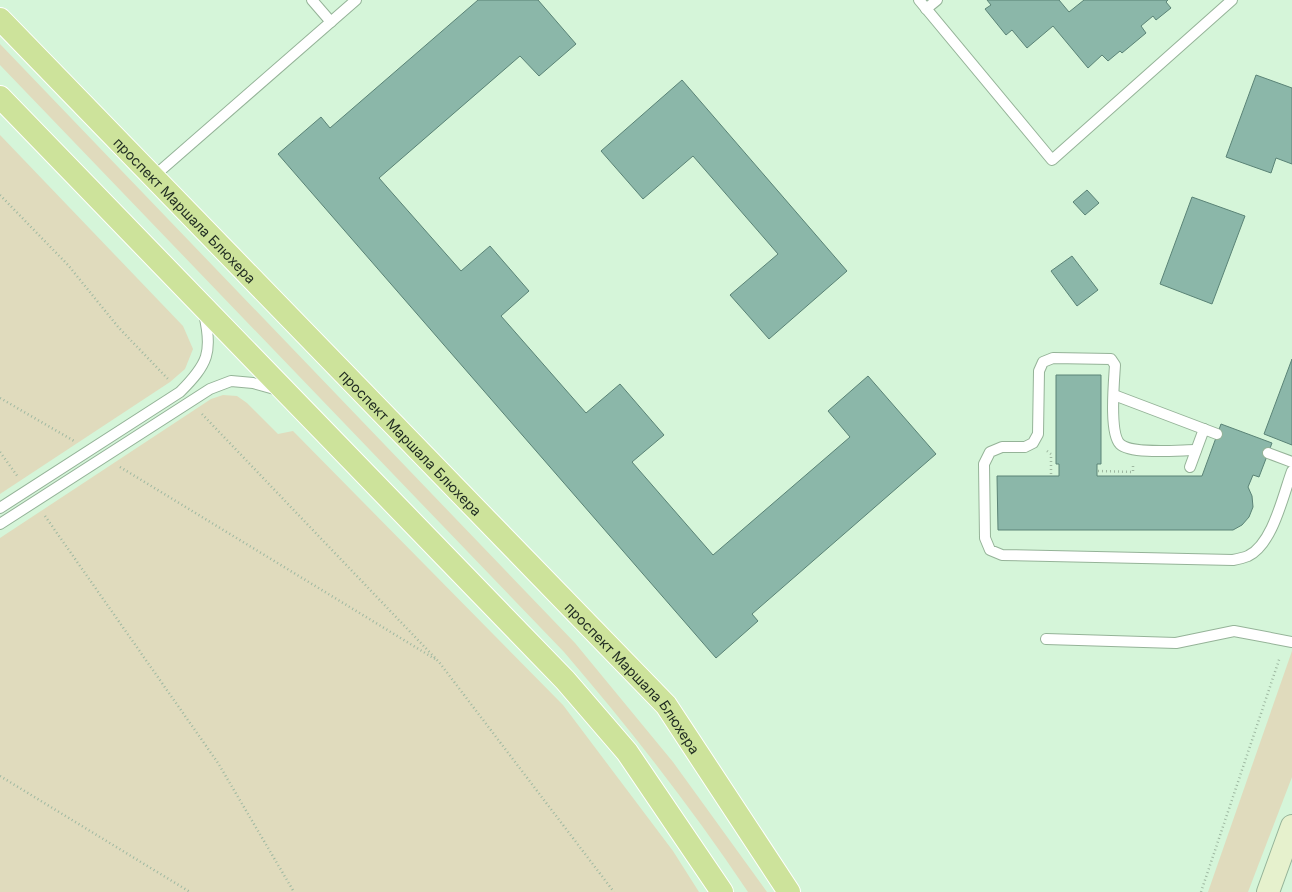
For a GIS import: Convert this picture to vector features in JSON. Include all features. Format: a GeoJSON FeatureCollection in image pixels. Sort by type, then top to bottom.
{"type":"FeatureCollection","features":[{"type":"Feature","properties":{"kind":"main road","name":"проспект Маршала Блюхера"},"geometry":{"type":"LineString","coordinates":[[0,19],[666,705],[789,892]]}},
{"type":"Feature","properties":{"kind":"main road"},"geometry":{"type":"LineString","coordinates":[[0,97],[566,680],[627,752],[722,892]]}},
{"type":"Feature","properties":{"kind":"street"},"geometry":{"type":"LineString","coordinates":[[1268,892],[1292,826]]}},
{"type":"Feature","properties":{"kind":"lane"},"geometry":{"type":"LineString","coordinates":[[312,0],[331,22]]}},
{"type":"Feature","properties":{"kind":"lane"},"geometry":{"type":"LineString","coordinates":[[153,177],[356,0]]}},
{"type":"Feature","properties":{"kind":"lane"},"geometry":{"type":"LineString","coordinates":[[919,0],[1052,160],[1232,0]]}},
{"type":"Feature","properties":{"kind":"lane"},"geometry":{"type":"LineString","coordinates":[[926,9],[937,0]]}},
{"type":"Feature","properties":{"kind":"lane"},"geometry":{"type":"LineString","coordinates":[[0,508],[180,392],[198,375],[206,358],[209,336],[202,306]]}},
{"type":"Feature","properties":{"kind":"lane"},"geometry":{"type":"LineString","coordinates":[[1196,450],[1133,450],[1120,444],[1114,432],[1114,365],[1111,359],[1053,358],[1044,362],[1039,371],[1038,434],[1033,443],[1025,447],[1002,447],[990,452],[984,464],[985,538],[990,550],[1002,555],[1233,560],[1249,556],[1262,545],[1272,528],[1292,470]]}},
{"type":"Feature","properties":{"kind":"lane"},"geometry":{"type":"LineString","coordinates":[[0,524],[189,401],[210,389],[231,381],[253,383],[286,393]]}},
{"type":"Feature","properties":{"kind":"lane"},"geometry":{"type":"LineString","coordinates":[[1114,396],[1217,434]]}},
{"type":"Feature","properties":{"kind":"lane"},"geometry":{"type":"LineString","coordinates":[[1190,467],[1204,429]]}},
{"type":"Feature","properties":{"kind":"lane"},"geometry":{"type":"LineString","coordinates":[[1268,453],[1292,462]]}},
{"type":"Feature","properties":{"kind":"lane"},"geometry":{"type":"LineString","coordinates":[[1046,639],[1176,643],[1234,631],[1289,641]]}},
{"type":"Feature","properties":{"kind":"path"},"geometry":{"type":"LineString","coordinates":[[0,195],[68,265],[119,328],[180,392]]}},
{"type":"Feature","properties":{"kind":"path"},"geometry":{"type":"LineString","coordinates":[[0,398],[90,450]]}},
{"type":"Feature","properties":{"kind":"path"},"geometry":{"type":"LineString","coordinates":[[189,401],[439,662],[614,892]]}},
{"type":"Feature","properties":{"kind":"path"},"geometry":{"type":"LineString","coordinates":[[1033,443],[1051,454],[1051,476]]}},
{"type":"Feature","properties":{"kind":"path"},"geometry":{"type":"LineString","coordinates":[[0,452],[28,491]]}},
{"type":"Feature","properties":{"kind":"path"},"geometry":{"type":"LineString","coordinates":[[104,457],[439,662]]}},
{"type":"Feature","properties":{"kind":"path"},"geometry":{"type":"LineString","coordinates":[[1098,472],[1125,472]]}},
{"type":"Feature","properties":{"kind":"path"},"geometry":{"type":"LineString","coordinates":[[35,501],[218,763],[294,892]]}},
{"type":"Feature","properties":{"kind":"path"},"geometry":{"type":"LineString","coordinates":[[1201,892],[1289,641]]}},
{"type":"Feature","properties":{"kind":"path"},"geometry":{"type":"LineString","coordinates":[[0,776],[190,892]]}},
{"type":"Feature","properties":{"kind":"shaded area"},"geometry":{"type":"Polygon","coordinates":[[[0,44],[575,643],[673,762],[767,892],[748,892],[660,769],[564,652],[0,65],[0,44]]]}},
{"type":"Feature","properties":{"kind":"shaded area"},"geometry":{"type":"Polygon","coordinates":[[[0,135],[183,326],[193,349],[185,369],[170,382],[0,494],[0,135]]]}},
{"type":"Feature","properties":{"kind":"shaded area"},"geometry":{"type":"Polygon","coordinates":[[[223,395],[237,396],[247,403],[278,434],[293,431],[563,705],[673,851],[699,892],[0,892],[0,538],[211,399],[223,395]]]}},
{"type":"Feature","properties":{"kind":"shaded area"},"geometry":{"type":"Polygon","coordinates":[[[1292,651],[1292,777],[1248,892],[1208,892],[1292,651]]]}},
{"type":"Feature","properties":{"kind":"building"},"geometry":{"type":"Polygon","coordinates":[[[478,0],[538,0],[576,44],[539,76],[520,56],[379,178],[461,271],[490,246],[529,291],[501,316],[586,413],[620,384],[664,435],[632,462],[713,555],[850,437],[828,411],[868,376],[936,454],[752,614],[758,621],[716,658],[278,154],[321,117],[330,128],[478,0]]]}},
{"type":"Feature","properties":{"kind":"building"},"geometry":{"type":"Polygon","coordinates":[[[987,0],[1059,0],[1069,12],[1084,0],[1168,0],[1166,2],[1171,8],[1156,20],[1153,16],[1141,26],[1146,33],[1122,53],[1120,51],[1108,61],[1102,55],[1088,68],[1053,26],[1027,48],[1012,30],[1006,35],[985,9],[991,5],[987,0]]]}},
{"type":"Feature","properties":{"kind":"building"},"geometry":{"type":"Polygon","coordinates":[[[1256,75],[1292,88],[1292,164],[1276,158],[1271,173],[1226,157],[1256,75]]]}},
{"type":"Feature","properties":{"kind":"building"},"geometry":{"type":"Polygon","coordinates":[[[682,80],[847,271],[769,339],[730,295],[778,254],[693,156],[643,199],[601,151],[682,80]]]}},
{"type":"Feature","properties":{"kind":"building"},"geometry":{"type":"Polygon","coordinates":[[[1087,190],[1099,203],[1085,215],[1073,202],[1087,190]]]}},
{"type":"Feature","properties":{"kind":"building"},"geometry":{"type":"Polygon","coordinates":[[[1192,197],[1245,216],[1212,304],[1160,284],[1192,197]]]}},
{"type":"Feature","properties":{"kind":"building"},"geometry":{"type":"Polygon","coordinates":[[[1072,256],[1098,290],[1077,306],[1051,271],[1072,256]]]}},
{"type":"Feature","properties":{"kind":"building"},"geometry":{"type":"Polygon","coordinates":[[[1292,359],[1292,445],[1264,434],[1292,359]]]}},
{"type":"Feature","properties":{"kind":"building"},"geometry":{"type":"Polygon","coordinates":[[[1056,375],[1101,375],[1101,464],[1097,464],[1097,476],[1202,476],[1221,424],[1272,443],[1259,477],[1253,475],[1248,487],[1252,496],[1253,507],[1249,517],[1242,525],[1233,530],[998,530],[997,476],[1059,476],[1059,464],[1056,464],[1056,375]]]}}]}
